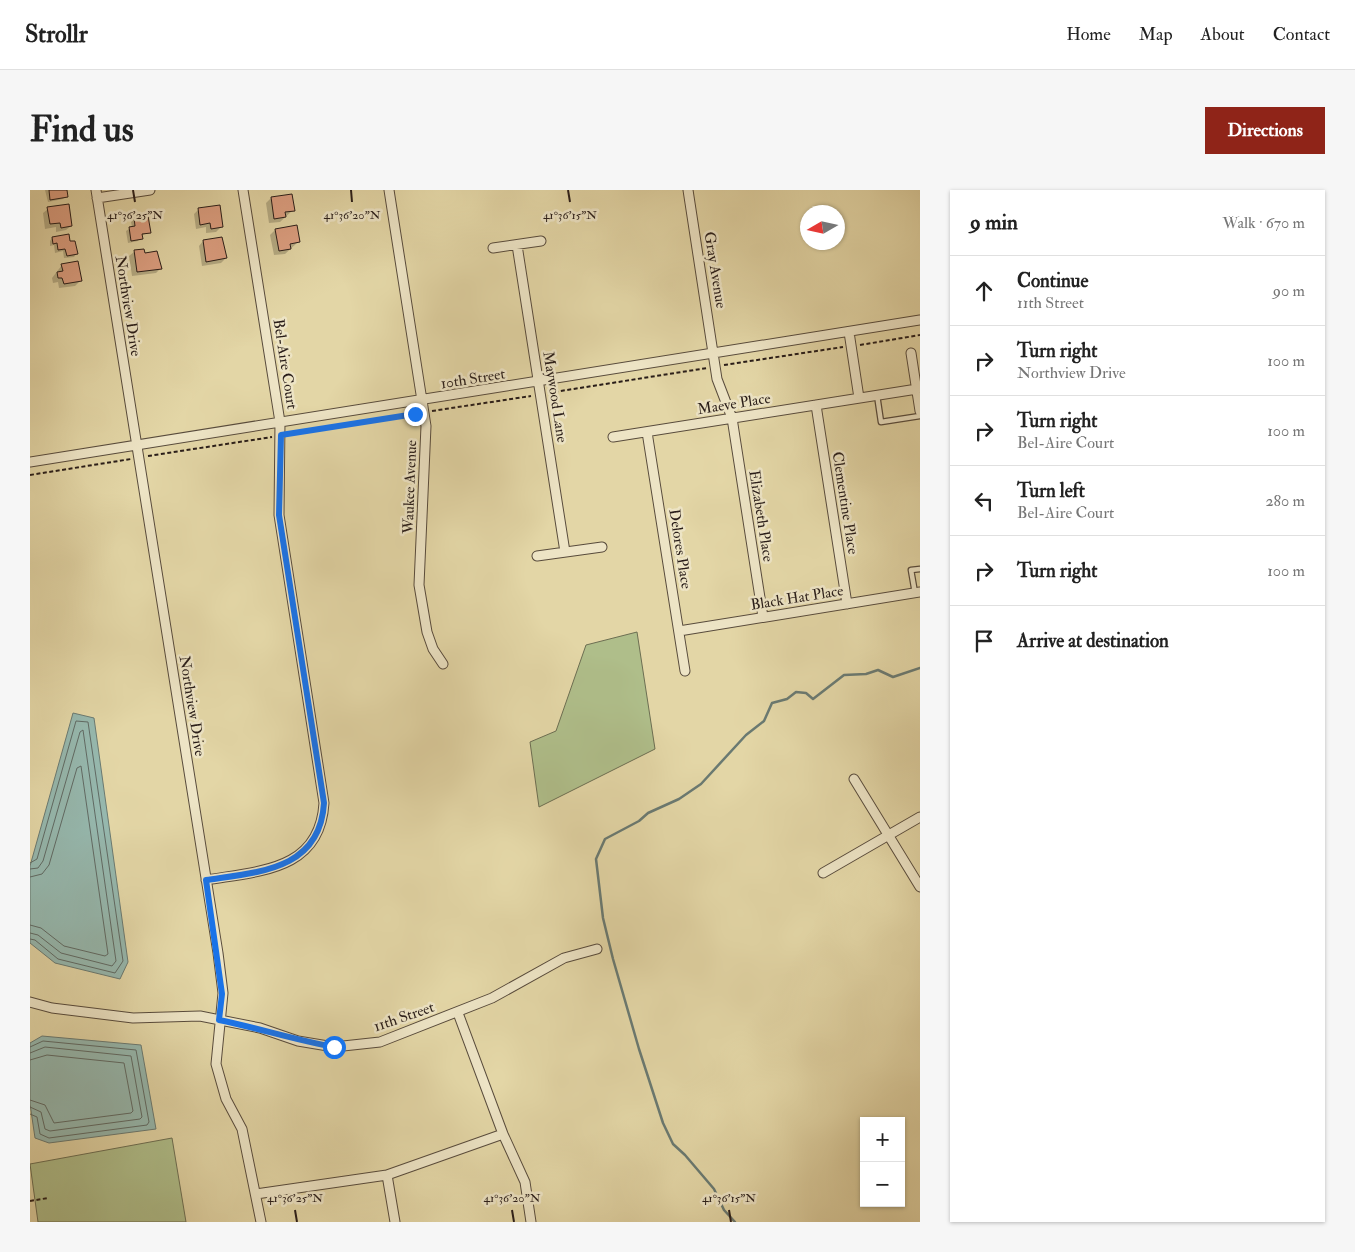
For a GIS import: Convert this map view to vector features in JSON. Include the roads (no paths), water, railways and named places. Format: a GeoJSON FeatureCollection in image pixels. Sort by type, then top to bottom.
{"type":"FeatureCollection","features":[{"type":"Feature","properties":{"kind":"street"},"geometry":{"type":"LineString","coordinates":[[96,194],[150,190]]}},
{"type":"Feature","properties":{"kind":"street","name":"Bel-Aire Court"},"geometry":{"type":"LineString","coordinates":[[206,880],[261,871],[290,862],[312,843],[320,830],[324,803],[279,515],[280,422],[243,190]]}},
{"type":"Feature","properties":{"kind":"street","name":"Waukee Avenue"},"geometry":{"type":"LineString","coordinates":[[389,190],[426,426],[419,584],[427,632],[433,649],[443,664]]}},
{"type":"Feature","properties":{"kind":"street","name":"Gray Avenue"},"geometry":{"type":"LineString","coordinates":[[688,190],[715,367]]}},
{"type":"Feature","properties":{"kind":"street","name":"Northview Drive"},"geometry":{"type":"LineString","coordinates":[[96,194],[206,880],[222,994],[216,1064],[226,1099],[242,1129],[261,1222]]}},
{"type":"Feature","properties":{"kind":"street"},"geometry":{"type":"LineString","coordinates":[[492,248],[541,241]]}},
{"type":"Feature","properties":{"kind":"street","name":"Maywood Lane"},"geometry":{"type":"LineString","coordinates":[[518,245],[565,552]]}},
{"type":"Feature","properties":{"kind":"street","name":"10th Street"},"geometry":{"type":"LineString","coordinates":[[30,462],[423,401],[920,320]]}},
{"type":"Feature","properties":{"kind":"street"},"geometry":{"type":"LineString","coordinates":[[849,332],[859,398]]}},
{"type":"Feature","properties":{"kind":"street"},"geometry":{"type":"LineString","coordinates":[[911,353],[920,411]]}},
{"type":"Feature","properties":{"kind":"street","name":"Elizabeth Place"},"geometry":{"type":"LineString","coordinates":[[715,367],[717,379],[732,418],[763,618]]}},
{"type":"Feature","properties":{"kind":"street","name":"Maeve Place"},"geometry":{"type":"LineString","coordinates":[[613,437],[917,389]]}},
{"type":"Feature","properties":{"kind":"street","name":"Clementine Place"},"geometry":{"type":"LineString","coordinates":[[816,405],[846,604]]}},
{"type":"Feature","properties":{"kind":"street","name":"Delores Place"},"geometry":{"type":"LineString","coordinates":[[647,432],[685,671]]}},
{"type":"Feature","properties":{"kind":"street"},"geometry":{"type":"LineString","coordinates":[[536,556],[602,547]]}},
{"type":"Feature","properties":{"kind":"street","name":"Black Hat Place"},"geometry":{"type":"LineString","coordinates":[[679,631],[917,593]]}},
{"type":"Feature","properties":{"kind":"street"},"geometry":{"type":"LineString","coordinates":[[854,779],[920,888]]}},
{"type":"Feature","properties":{"kind":"street"},"geometry":{"type":"LineString","coordinates":[[823,873],[920,817]]}},
{"type":"Feature","properties":{"kind":"street","name":"11th Street"},"geometry":{"type":"LineString","coordinates":[[30,1002],[52,1008],[133,1018],[200,1016],[260,1028],[298,1041],[334,1047],[380,1042],[458,1013],[492,998],[551,964],[597,949]]}},
{"type":"Feature","properties":{"kind":"street"},"geometry":{"type":"LineString","coordinates":[[458,1013],[503,1134],[525,1182],[531,1222]]}},
{"type":"Feature","properties":{"kind":"street"},"geometry":{"type":"LineString","coordinates":[[256,1194],[388,1175],[503,1134]]}},
{"type":"Feature","properties":{"kind":"street"},"geometry":{"type":"LineString","coordinates":[[388,1175],[395,1222]]}},
{"type":"Feature","properties":{"kind":"lane"},"geometry":{"type":"LineString","coordinates":[[876,395],[881,422],[920,416]]}},
{"type":"Feature","properties":{"kind":"lane"},"geometry":{"type":"LineString","coordinates":[[917,593],[911,570],[920,569]]}},
{"type":"Feature","properties":{"kind":"water"},"geometry":{"type":"Polygon","coordinates":[[[73,713],[94,718],[128,962],[120,979],[55,963],[30,943],[30,866],[73,713]]]}},
{"type":"Feature","properties":{"kind":"water"},"geometry":{"type":"Polygon","coordinates":[[[42,1036],[141,1045],[156,1129],[49,1143],[35,1138],[30,1104],[30,1043],[42,1036]]]}},
{"type":"Feature","properties":{"kind":"waterway"},"geometry":{"type":"LineString","coordinates":[[735,1222],[724,1210],[714,1189],[673,1144],[663,1123],[613,959],[603,918],[596,859],[605,839],[639,821],[648,813],[679,799],[701,784],[746,735],[764,721],[772,703],[787,699],[796,692],[806,693],[813,699],[844,675],[866,674],[878,670],[893,677],[920,668]]}}]}
